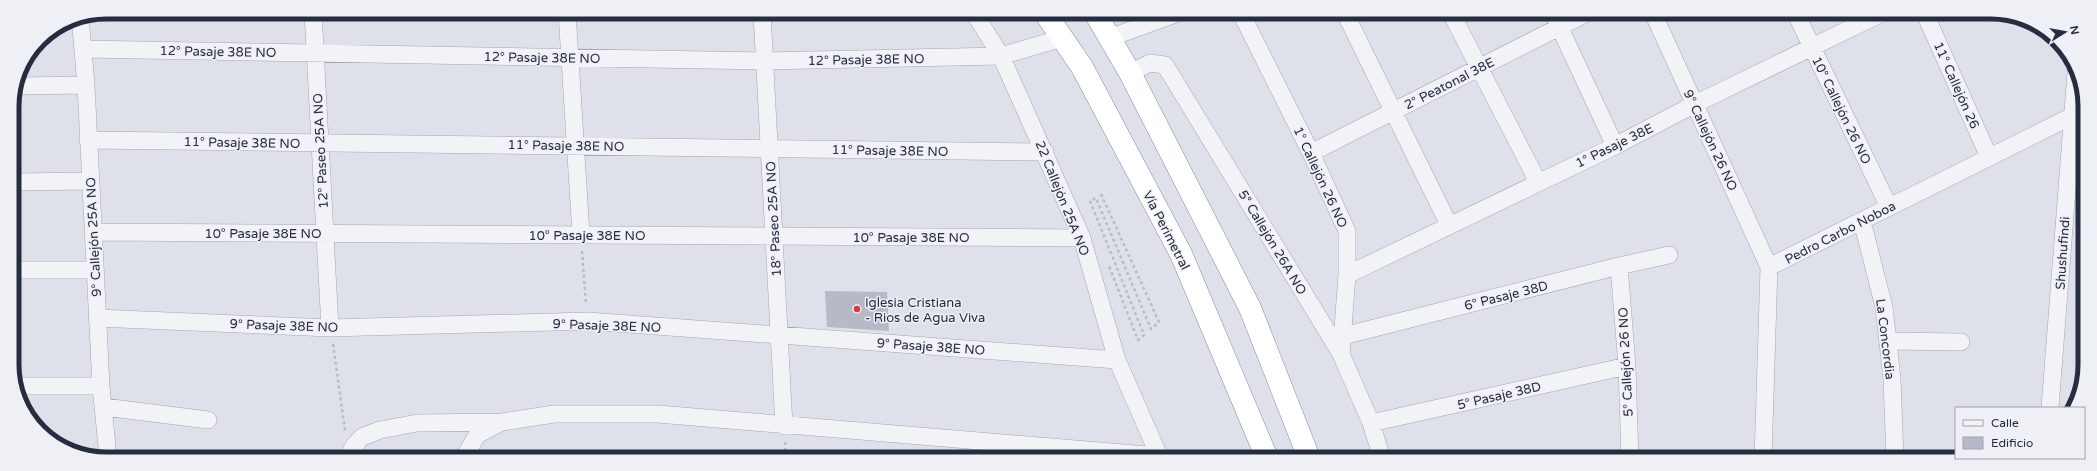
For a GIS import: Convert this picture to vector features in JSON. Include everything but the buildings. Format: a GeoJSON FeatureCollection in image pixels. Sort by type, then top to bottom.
{"type":"FeatureCollection","features":[{"type":"Feature","properties":{"kind":"highway","name":"Vía Perimetral"},"geometry":{"type":"LineString","coordinates":[[1049,19],[1082,67],[1181,254],[1264,452]]}},
{"type":"Feature","properties":{"kind":"highway"},"geometry":{"type":"LineString","coordinates":[[1099,19],[1130,73],[1250,308],[1307,452]]}},
{"type":"Feature","properties":{"kind":"street","name":"12° Paseo 25A NO"},"geometry":{"type":"LineString","coordinates":[[313,19],[330,328]]}},
{"type":"Feature","properties":{"kind":"street"},"geometry":{"type":"LineString","coordinates":[[567,19],[581,235]]}},
{"type":"Feature","properties":{"kind":"street","name":"18° Paseo 25A NO"},"geometry":{"type":"LineString","coordinates":[[762,19],[784,426]]}},
{"type":"Feature","properties":{"kind":"street","name":"22 Callejón 25A NO"},"geometry":{"type":"LineString","coordinates":[[978,19],[1001,56],[1082,238],[1117,360],[1158,452]]}},
{"type":"Feature","properties":{"kind":"street"},"geometry":{"type":"LineString","coordinates":[[1110,38],[1162,19]]}},
{"type":"Feature","properties":{"kind":"street","name":"1° Callejón 26 NO"},"geometry":{"type":"LineString","coordinates":[[1243,19],[1311,153],[1347,231],[1347,275],[1341,354]]}},
{"type":"Feature","properties":{"kind":"street"},"geometry":{"type":"LineString","coordinates":[[1348,19],[1449,225]]}},
{"type":"Feature","properties":{"kind":"street"},"geometry":{"type":"LineString","coordinates":[[1454,19],[1538,182]]}},
{"type":"Feature","properties":{"kind":"street","name":"9° Callejón 26 NO"},"geometry":{"type":"LineString","coordinates":[[1657,19],[1769,267]]}},
{"type":"Feature","properties":{"kind":"street","name":"10° Callejón 26 NO"},"geometry":{"type":"LineString","coordinates":[[1798,19],[1889,207]]}},
{"type":"Feature","properties":{"kind":"street","name":"1° Pasaje 38E"},"geometry":{"type":"LineString","coordinates":[[1347,275],[1615,146],[1695,104],[1870,19]]}},
{"type":"Feature","properties":{"kind":"street","name":"11° Callejón 26"},"geometry":{"type":"LineString","coordinates":[[1927,19],[1989,157]]}},
{"type":"Feature","properties":{"kind":"street"},"geometry":{"type":"LineString","coordinates":[[1556,20],[1615,146]]}},
{"type":"Feature","properties":{"kind":"street","name":"2° Peatonal 38E"},"geometry":{"type":"LineString","coordinates":[[1311,153],[1479,68],[1556,20]]}},
{"type":"Feature","properties":{"kind":"street","name":"9° Callejón 25A NO"},"geometry":{"type":"LineString","coordinates":[[81,23],[86,85],[101,386],[108,452]]}},
{"type":"Feature","properties":{"kind":"street","name":"12° Pasaje 38E NO"},"geometry":{"type":"LineString","coordinates":[[83,49],[765,61],[1001,56],[1062,38]]}},
{"type":"Feature","properties":{"kind":"street","name":"5° Callejón 26A NO"},"geometry":{"type":"LineString","coordinates":[[1130,73],[1150,63],[1165,66],[1341,354],[1371,423],[1380,452]]}},
{"type":"Feature","properties":{"kind":"street"},"geometry":{"type":"LineString","coordinates":[[22,86],[86,85]]}},
{"type":"Feature","properties":{"kind":"street","name":"Shushufindi"},"geometry":{"type":"LineString","coordinates":[[2050,407],[2078,115],[2077,95]]}},
{"type":"Feature","properties":{"kind":"street","name":"Pedro Carbo Noboa"},"geometry":{"type":"LineString","coordinates":[[1763,452],[1769,267],[1989,157],[2078,115]]}},
{"type":"Feature","properties":{"kind":"street","name":"11° Pasaje 38E NO"},"geometry":{"type":"LineString","coordinates":[[88,140],[1044,152]]}},
{"type":"Feature","properties":{"kind":"street"},"geometry":{"type":"LineString","coordinates":[[19,182],[90,181]]}},
{"type":"Feature","properties":{"kind":"street","name":"La Concordia"},"geometry":{"type":"LineString","coordinates":[[1862,221],[1884,306],[1892,379],[1895,452]]}},
{"type":"Feature","properties":{"kind":"street","name":"10° Pasaje 38E NO"},"geometry":{"type":"LineString","coordinates":[[93,232],[1082,238]]}},
{"type":"Feature","properties":{"kind":"street","name":"6° Pasaje 38D"},"geometry":{"type":"LineString","coordinates":[[1342,336],[1619,266],[1669,255]]}},
{"type":"Feature","properties":{"kind":"street","name":"5° Callejón 26 NO"},"geometry":{"type":"LineString","coordinates":[[1619,266],[1627,366],[1630,452]]}},
{"type":"Feature","properties":{"kind":"street"},"geometry":{"type":"LineString","coordinates":[[19,270],[95,270]]}},
{"type":"Feature","properties":{"kind":"street","name":"9° Pasaje 38E NO"},"geometry":{"type":"LineString","coordinates":[[97,318],[330,328],[588,321],[1117,360]]}},
{"type":"Feature","properties":{"kind":"street"},"geometry":{"type":"LineString","coordinates":[[1888,341],[1960,342]]}},
{"type":"Feature","properties":{"kind":"street","name":"5° Pasaje 38D"},"geometry":{"type":"LineString","coordinates":[[1371,423],[1627,366]]}},
{"type":"Feature","properties":{"kind":"street"},"geometry":{"type":"LineString","coordinates":[[22,386],[101,386]]}},
{"type":"Feature","properties":{"kind":"street"},"geometry":{"type":"LineString","coordinates":[[104,408],[208,420]]}},
{"type":"Feature","properties":{"kind":"street"},"geometry":{"type":"LineString","coordinates":[[351,452],[353,447],[362,437],[380,430],[416,423],[502,422],[554,414],[658,414],[1099,452]]}},
{"type":"Feature","properties":{"kind":"street"},"geometry":{"type":"LineString","coordinates":[[467,452],[477,435],[502,422]]}},
{"type":"Feature","properties":{"kind":"path"},"geometry":{"type":"LineString","coordinates":[[1102,194],[1159,322],[1151,329],[1096,198],[1090,201],[1144,336],[1138,340],[1107,260]]}},
{"type":"Feature","properties":{"kind":"path"},"geometry":{"type":"LineString","coordinates":[[581,235],[588,321]]}},
{"type":"Feature","properties":{"kind":"path"},"geometry":{"type":"LineString","coordinates":[[330,328],[348,452]]}},
{"type":"Feature","properties":{"kind":"place","name":"Iglesia Cristiana - Rios de Agua Viva"},"geometry":{"type":"Point","coordinates":[857,309]}}]}
